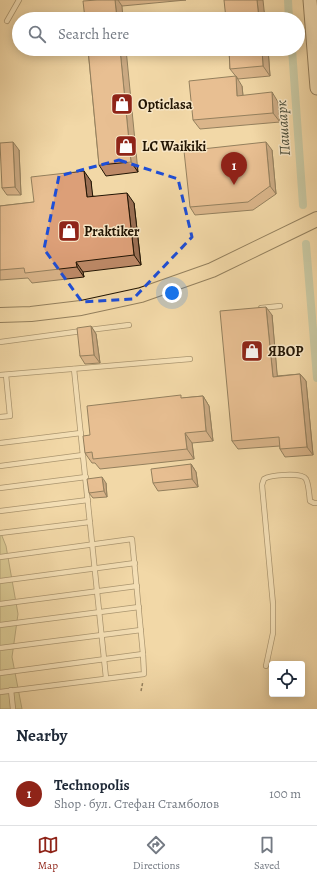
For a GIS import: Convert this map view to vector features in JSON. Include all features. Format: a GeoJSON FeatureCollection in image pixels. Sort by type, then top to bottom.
{"type":"FeatureCollection","features":[{"type":"Feature","properties":{"kind":"main road"},"geometry":{"type":"LineString","coordinates":[[0,315],[31,314],[81,308],[141,295],[212,270],[317,219]]}},
{"type":"Feature","properties":{"kind":"street"},"geometry":{"type":"LineString","coordinates":[[310,0],[317,88]]}},
{"type":"Feature","properties":{"kind":"lane"},"geometry":{"type":"LineString","coordinates":[[13,12],[19,0]]}},
{"type":"Feature","properties":{"kind":"lane"},"geometry":{"type":"LineString","coordinates":[[8,21],[12,13]]}},
{"type":"Feature","properties":{"kind":"lane"},"geometry":{"type":"LineString","coordinates":[[257,308],[280,306]]}},
{"type":"Feature","properties":{"kind":"lane"},"geometry":{"type":"LineString","coordinates":[[0,342],[129,324]]}},
{"type":"Feature","properties":{"kind":"lane"},"geometry":{"type":"LineString","coordinates":[[0,375],[190,359]]}},
{"type":"Feature","properties":{"kind":"lane"},"geometry":{"type":"LineString","coordinates":[[74,369],[106,678]]}},
{"type":"Feature","properties":{"kind":"lane"},"geometry":{"type":"LineString","coordinates":[[0,417],[10,416],[6,375]]}},
{"type":"Feature","properties":{"kind":"lane"},"geometry":{"type":"LineString","coordinates":[[0,443],[81,433]]}},
{"type":"Feature","properties":{"kind":"lane"},"geometry":{"type":"LineString","coordinates":[[0,466],[83,455]]}},
{"type":"Feature","properties":{"kind":"lane"},"geometry":{"type":"LineString","coordinates":[[266,666],[273,633],[273,604],[262,485],[264,479],[268,477],[288,475],[303,476],[306,479],[310,501],[317,503]]}},
{"type":"Feature","properties":{"kind":"lane"},"geometry":{"type":"LineString","coordinates":[[0,488],[86,477]]}},
{"type":"Feature","properties":{"kind":"lane"},"geometry":{"type":"LineString","coordinates":[[0,511],[88,500]]}},
{"type":"Feature","properties":{"kind":"lane"},"geometry":{"type":"LineString","coordinates":[[0,533],[90,522]]}},
{"type":"Feature","properties":{"kind":"lane"},"geometry":{"type":"LineString","coordinates":[[0,557],[132,539],[144,674],[0,692]]}},
{"type":"Feature","properties":{"kind":"lane"},"geometry":{"type":"LineString","coordinates":[[0,580],[134,563]]}},
{"type":"Feature","properties":{"kind":"lane"},"geometry":{"type":"LineString","coordinates":[[0,604],[137,586]]}},
{"type":"Feature","properties":{"kind":"lane"},"geometry":{"type":"LineString","coordinates":[[0,625],[139,607]]}},
{"type":"Feature","properties":{"kind":"lane"},"geometry":{"type":"LineString","coordinates":[[0,648],[141,630]]}},
{"type":"Feature","properties":{"kind":"lane"},"geometry":{"type":"LineString","coordinates":[[0,672],[143,654]]}},
{"type":"Feature","properties":{"kind":"lane"},"geometry":{"type":"LineString","coordinates":[[11,690],[13,709]]}},
{"type":"Feature","properties":{"kind":"path"},"geometry":{"type":"LineString","coordinates":[[141,691],[144,674]]}},
{"type":"Feature","properties":{"kind":"highlighted area"},"geometry":{"type":"Polygon","coordinates":[[[119,160],[178,179],[192,237],[133,299],[82,302],[44,249],[59,176],[119,160]]]}},
{"type":"Feature","properties":{"kind":"shaded area"},"geometry":{"type":"Polygon","coordinates":[[[0,531],[6,546],[18,614],[12,657],[22,709],[0,709],[0,531]]]}},
{"type":"Feature","properties":{"kind":"building"},"geometry":{"type":"Polygon","coordinates":[[[115,0],[116,12],[84,12],[83,1],[115,0]]]}},
{"type":"Feature","properties":{"kind":"building"},"geometry":{"type":"Polygon","coordinates":[[[224,0],[257,0],[258,12],[225,12],[224,0]]]}},
{"type":"Feature","properties":{"kind":"building"},"geometry":{"type":"Polygon","coordinates":[[[89,56],[121,56],[131,162],[99,165],[89,56]]]}},
{"type":"Feature","properties":{"kind":"building"},"geometry":{"type":"Polygon","coordinates":[[[229,56],[262,56],[263,66],[230,69],[229,56]]]}},
{"type":"Feature","properties":{"kind":"building"},"geometry":{"type":"Polygon","coordinates":[[[236,76],[237,96],[272,92],[273,113],[193,120],[189,81],[236,76]]]}},
{"type":"Feature","properties":{"kind":"building"},"geometry":{"type":"Polygon","coordinates":[[[13,142],[15,187],[2,188],[0,143],[13,142]]]}},
{"type":"Feature","properties":{"kind":"building"},"geometry":{"type":"Polygon","coordinates":[[[266,142],[270,186],[248,202],[190,207],[184,151],[266,142]]]}},
{"type":"Feature","properties":{"kind":"building","name":"Praktiker"},"geometry":{"type":"Polygon","coordinates":[[[84,171],[87,197],[127,193],[134,255],[76,262],[77,267],[25,273],[24,268],[0,270],[0,206],[34,202],[31,177],[84,171]]]}},
{"type":"Feature","properties":{"kind":"building","name":"ЯВОР"},"geometry":{"type":"Polygon","coordinates":[[[266,307],[273,377],[300,374],[307,447],[280,449],[279,437],[232,441],[220,311],[266,307]]]}},
{"type":"Feature","properties":{"kind":"building"},"geometry":{"type":"Polygon","coordinates":[[[91,326],[94,355],[80,356],[77,328],[91,326]]]}},
{"type":"Feature","properties":{"kind":"building"},"geometry":{"type":"Polygon","coordinates":[[[181,395],[181,398],[203,396],[206,431],[185,433],[187,449],[93,459],[92,452],[85,453],[83,436],[90,435],[87,406],[181,395]]]}},
{"type":"Feature","properties":{"kind":"building"},"geometry":{"type":"Polygon","coordinates":[[[191,464],[192,479],[153,483],[151,469],[191,464]]]}},
{"type":"Feature","properties":{"kind":"building"},"geometry":{"type":"Polygon","coordinates":[[[102,477],[104,491],[89,493],[87,479],[102,477]]]}},
{"type":"Feature","properties":{"kind":"waterway","name":"Пашаарк"},"geometry":{"type":"LineString","coordinates":[[288,0],[289,12]]}},
{"type":"Feature","properties":{"kind":"waterway","name":"Пашаарк"},"geometry":{"type":"LineString","coordinates":[[292,56],[303,205]]}},
{"type":"Feature","properties":{"kind":"waterway","name":"Пашаарк"},"geometry":{"type":"LineString","coordinates":[[306,244],[317,378]]}},
{"type":"Feature","properties":{"kind":"place","name":"Opticlasa"},"geometry":{"type":"Point","coordinates":[122,104]}},
{"type":"Feature","properties":{"kind":"place","name":"LC Waikiki"},"geometry":{"type":"Point","coordinates":[126,146]}},
{"type":"Feature","properties":{"kind":"place","name":"Technopolis"},"geometry":{"type":"Point","coordinates":[234,185]}},
{"type":"Feature","properties":{"kind":"place","name":"Praktiker"},"geometry":{"type":"Point","coordinates":[69,231]}},
{"type":"Feature","properties":{"kind":"place","name":"ЯВОР"},"geometry":{"type":"Point","coordinates":[252,351]}}]}
